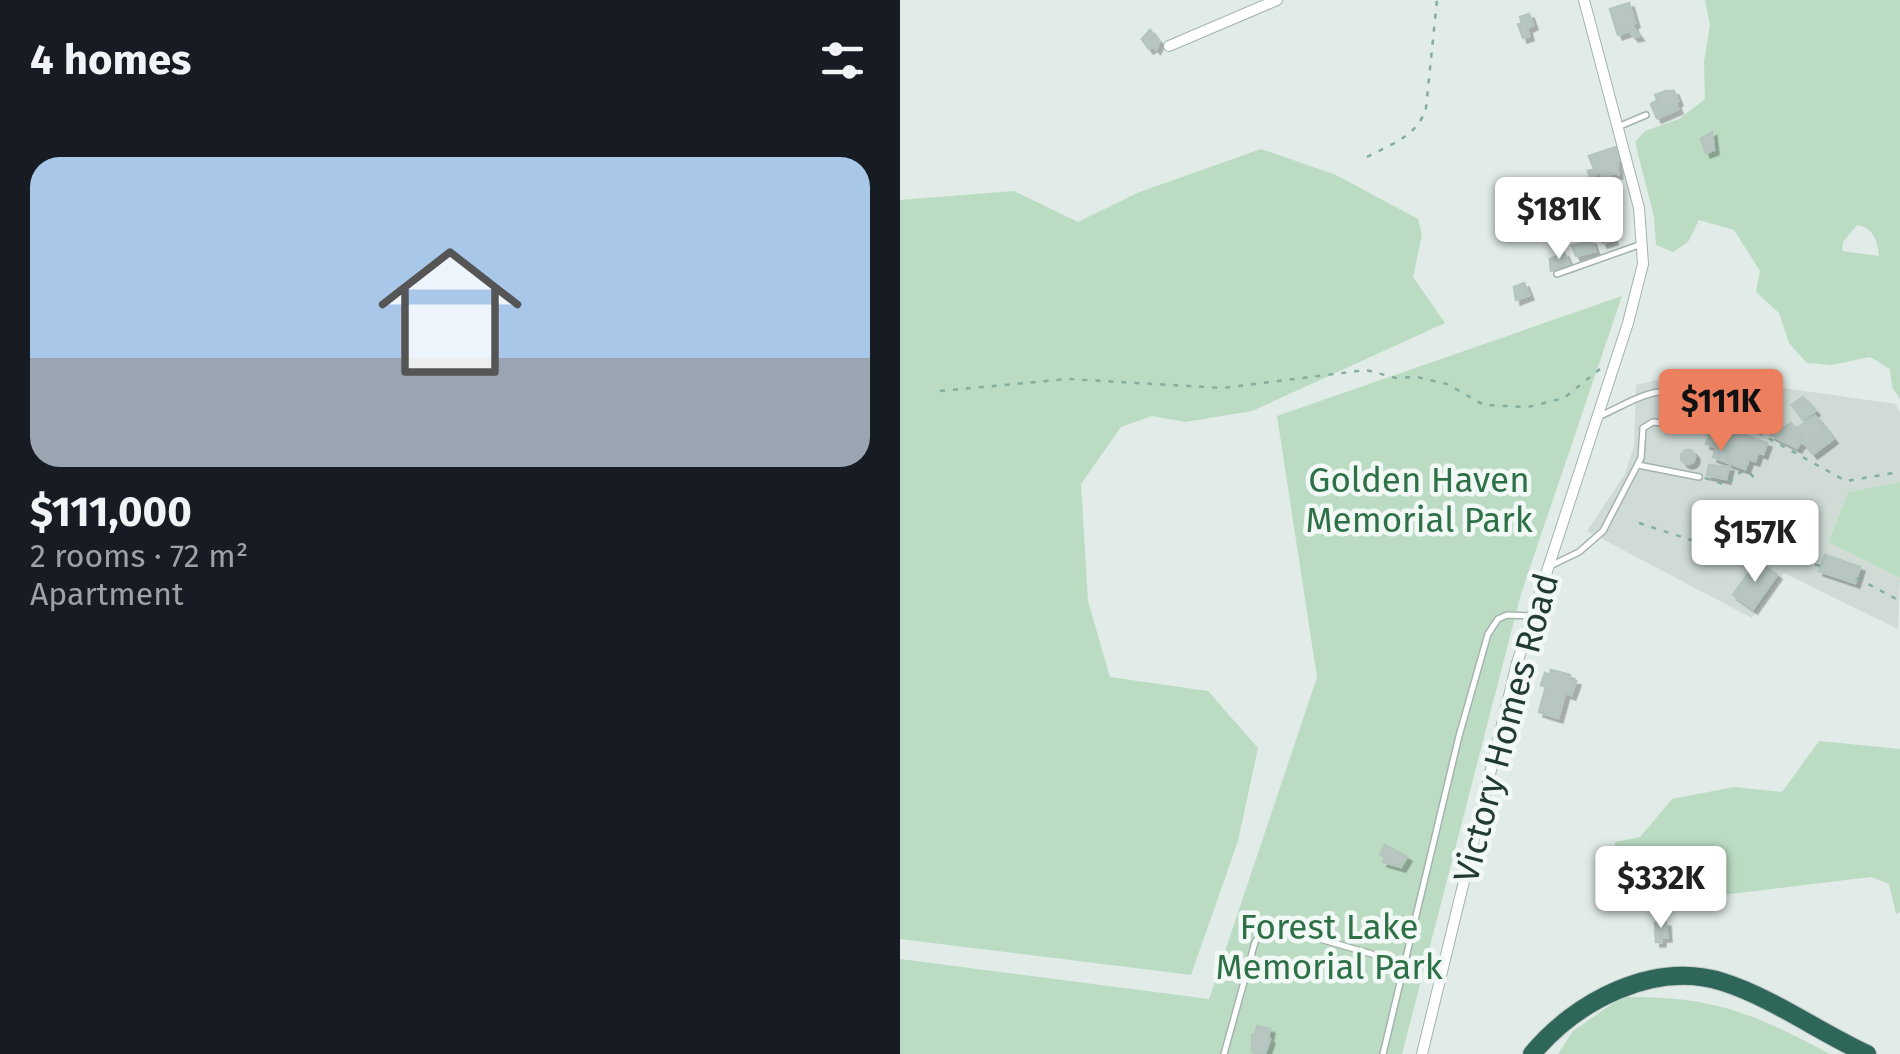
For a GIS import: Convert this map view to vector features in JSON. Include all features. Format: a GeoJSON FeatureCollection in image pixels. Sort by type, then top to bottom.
{"type":"FeatureCollection","features":[{"type":"Feature","properties":{"kind":"highway"},"geometry":{"type":"LineString","coordinates":[[1532,1054],[1592,1002],[1638,982],[1681,976],[1724,982],[1868,1054]]}},
{"type":"Feature","properties":{"kind":"street"},"geometry":{"type":"LineString","coordinates":[[1169,46],[1278,0]]}},
{"type":"Feature","properties":{"kind":"street","name":"Victory Homes Road"},"geometry":{"type":"LineString","coordinates":[[1422,1054],[1468,874],[1502,718],[1531,616],[1641,278],[1644,243],[1639,208],[1584,0]]}},
{"type":"Feature","properties":{"kind":"lane"},"geometry":{"type":"LineString","coordinates":[[1618,127],[1646,115]]}},
{"type":"Feature","properties":{"kind":"lane"},"geometry":{"type":"LineString","coordinates":[[1558,274],[1644,243]]}},
{"type":"Feature","properties":{"kind":"lane"},"geometry":{"type":"LineString","coordinates":[[1596,418],[1659,391],[1683,392],[1706,404]]}},
{"type":"Feature","properties":{"kind":"lane"},"geometry":{"type":"LineString","coordinates":[[1547,567],[1579,552],[1603,531],[1638,465],[1643,428],[1654,422],[1680,425]]}},
{"type":"Feature","properties":{"kind":"lane"},"geometry":{"type":"LineString","coordinates":[[1638,465],[1699,477]]}},
{"type":"Feature","properties":{"kind":"lane"},"geometry":{"type":"LineString","coordinates":[[1383,1054],[1459,736],[1488,634],[1498,618],[1531,616]]}},
{"type":"Feature","properties":{"kind":"lane"},"geometry":{"type":"LineString","coordinates":[[1224,1054],[1255,942],[1261,934],[1296,932],[1406,964]]}},
{"type":"Feature","properties":{"kind":"path"},"geometry":{"type":"LineString","coordinates":[[1367,157],[1414,132],[1422,123],[1437,0]]}},
{"type":"Feature","properties":{"kind":"path"},"geometry":{"type":"LineString","coordinates":[[940,392],[1068,379],[1222,388],[1366,370],[1447,384],[1484,405],[1528,407],[1564,398],[1598,370],[1611,368]]}},
{"type":"Feature","properties":{"kind":"path"},"geometry":{"type":"LineString","coordinates":[[1706,404],[1846,481],[1900,472]]}},
{"type":"Feature","properties":{"kind":"path"},"geometry":{"type":"LineString","coordinates":[[1699,477],[1727,484],[1740,472],[1756,480]]}},
{"type":"Feature","properties":{"kind":"path"},"geometry":{"type":"LineString","coordinates":[[1639,522],[1743,557],[1821,566]]}},
{"type":"Feature","properties":{"kind":"path"},"geometry":{"type":"LineString","coordinates":[[1857,578],[1900,601]]}},
{"type":"Feature","properties":{"kind":"shaded area"},"geometry":{"type":"Polygon","coordinates":[[[1670,377],[1705,390],[1734,410],[1734,381],[1896,404],[1900,413],[1900,482],[1848,492],[1828,541],[1900,578],[1898,629],[1784,573],[1752,618],[1587,531],[1625,474],[1634,446],[1636,385],[1670,377]]]}},
{"type":"Feature","properties":{"kind":"green space"},"geometry":{"type":"Polygon","coordinates":[[[1705,0],[1900,0],[1900,399],[1892,387],[1890,369],[1870,357],[1832,365],[1807,363],[1789,343],[1779,313],[1756,292],[1760,271],[1734,230],[1699,220],[1688,242],[1673,252],[1656,245],[1654,217],[1635,142],[1645,131],[1679,119],[1705,99],[1704,62],[1710,25],[1705,0]],[[1857,225],[1843,242],[1842,251],[1879,256],[1874,236],[1857,225]]]}},
{"type":"Feature","properties":{"kind":"green space"},"geometry":{"type":"Polygon","coordinates":[[[1261,149],[1336,175],[1418,219],[1422,235],[1413,277],[1445,323],[1252,411],[1185,422],[1152,416],[1121,427],[1081,484],[1088,601],[1110,677],[1208,691],[1258,748],[1238,841],[1191,975],[900,939],[900,200],[1014,191],[1078,222],[1137,193],[1261,149]]]}},
{"type":"Feature","properties":{"kind":"green space"},"geometry":{"type":"Polygon","coordinates":[[[1622,296],[1521,594],[1402,1054],[900,1054],[900,959],[1209,999],[1317,677],[1277,416],[1622,296]]]}},
{"type":"Feature","properties":{"kind":"green space"},"geometry":{"type":"Polygon","coordinates":[[[1900,482],[1900,578],[1828,542],[1848,492],[1900,482]]]}},
{"type":"Feature","properties":{"kind":"green space"},"geometry":{"type":"Polygon","coordinates":[[[1819,741],[1900,749],[1900,912],[1896,914],[1889,884],[1871,877],[1704,897],[1638,888],[1613,868],[1615,842],[1640,837],[1672,799],[1734,787],[1782,792],[1819,741]]]}},
{"type":"Feature","properties":{"kind":"green space"},"geometry":{"type":"Polygon","coordinates":[[[1622,997],[1682,1000],[1731,1009],[1830,1054],[1558,1054],[1573,1031],[1622,997]]]}},
{"type":"Feature","properties":{"kind":"building"},"geometry":{"type":"Polygon","coordinates":[[[1629,3],[1635,23],[1632,24],[1639,36],[1634,37],[1629,31],[1618,35],[1610,9],[1629,3]]]}},
{"type":"Feature","properties":{"kind":"building"},"geometry":{"type":"Polygon","coordinates":[[[1529,14],[1533,25],[1527,28],[1529,36],[1523,38],[1518,24],[1522,23],[1520,17],[1529,14]]]}},
{"type":"Feature","properties":{"kind":"building"},"geometry":{"type":"Polygon","coordinates":[[[1150,30],[1159,42],[1156,49],[1149,49],[1142,39],[1150,30]]]}},
{"type":"Feature","properties":{"kind":"building"},"geometry":{"type":"Polygon","coordinates":[[[1674,91],[1678,101],[1661,108],[1655,95],[1674,91]]]}},
{"type":"Feature","properties":{"kind":"building"},"geometry":{"type":"Polygon","coordinates":[[[1656,101],[1660,110],[1676,104],[1678,109],[1657,118],[1651,104],[1656,101]]]}},
{"type":"Feature","properties":{"kind":"building"},"geometry":{"type":"Polygon","coordinates":[[[1712,132],[1714,150],[1706,153],[1701,139],[1712,132]]]}},
{"type":"Feature","properties":{"kind":"building"},"geometry":{"type":"Polygon","coordinates":[[[1619,146],[1623,159],[1617,161],[1618,174],[1604,179],[1598,167],[1597,174],[1590,176],[1588,171],[1594,169],[1589,156],[1619,146]]]}},
{"type":"Feature","properties":{"kind":"building"},"geometry":{"type":"Polygon","coordinates":[[[1604,211],[1613,240],[1603,243],[1591,215],[1604,211]]]}},
{"type":"Feature","properties":{"kind":"building"},"geometry":{"type":"Polygon","coordinates":[[[1591,240],[1595,251],[1576,256],[1572,246],[1591,240]]]}},
{"type":"Feature","properties":{"kind":"building"},"geometry":{"type":"Polygon","coordinates":[[[1564,253],[1570,266],[1551,271],[1550,259],[1564,253]]]}},
{"type":"Feature","properties":{"kind":"building"},"geometry":{"type":"Polygon","coordinates":[[[1524,283],[1529,295],[1516,300],[1514,287],[1524,283]]]}},
{"type":"Feature","properties":{"kind":"building"},"geometry":{"type":"Polygon","coordinates":[[[1803,397],[1815,411],[1803,420],[1792,405],[1803,397]]]}},
{"type":"Feature","properties":{"kind":"building"},"geometry":{"type":"Polygon","coordinates":[[[1815,416],[1826,430],[1806,445],[1796,429],[1815,416]]]}},
{"type":"Feature","properties":{"kind":"building"},"geometry":{"type":"Polygon","coordinates":[[[1791,423],[1803,439],[1797,448],[1771,435],[1776,424],[1784,428],[1791,423]]]}},
{"type":"Feature","properties":{"kind":"building"},"geometry":{"type":"Polygon","coordinates":[[[1713,424],[1727,428],[1726,433],[1721,431],[1715,447],[1706,444],[1713,424]]]}},
{"type":"Feature","properties":{"kind":"building"},"geometry":{"type":"Polygon","coordinates":[[[1826,430],[1833,439],[1813,454],[1806,445],[1826,430]]]}},
{"type":"Feature","properties":{"kind":"building"},"geometry":{"type":"Polygon","coordinates":[[[1735,432],[1767,443],[1763,454],[1758,452],[1755,461],[1749,459],[1745,469],[1726,462],[1730,453],[1718,445],[1722,433],[1733,437],[1735,432]]]}},
{"type":"Feature","properties":{"kind":"building"},"geometry":{"type":"Polygon","coordinates":[[[1718,445],[1730,453],[1726,462],[1713,457],[1718,445]]]}},
{"type":"Feature","properties":{"kind":"building"},"geometry":{"type":"Polygon","coordinates":[[[1688,450],[1695,457],[1688,464],[1681,457],[1688,450]]]}},
{"type":"Feature","properties":{"kind":"building"},"geometry":{"type":"Polygon","coordinates":[[[1709,465],[1729,467],[1726,479],[1707,475],[1709,465]]]}},
{"type":"Feature","properties":{"kind":"building"},"geometry":{"type":"Polygon","coordinates":[[[1713,504],[1733,518],[1726,528],[1707,514],[1713,504]]]}},
{"type":"Feature","properties":{"kind":"building"},"geometry":{"type":"Polygon","coordinates":[[[1708,518],[1742,543],[1736,550],[1703,525],[1708,518]]]}},
{"type":"Feature","properties":{"kind":"building"},"geometry":{"type":"Polygon","coordinates":[[[1748,530],[1764,540],[1758,550],[1742,540],[1748,530]]]}},
{"type":"Feature","properties":{"kind":"building"},"geometry":{"type":"Polygon","coordinates":[[[1825,555],[1860,567],[1855,583],[1819,571],[1825,555]]]}},
{"type":"Feature","properties":{"kind":"building"},"geometry":{"type":"Polygon","coordinates":[[[1757,561],[1777,575],[1753,609],[1733,595],[1757,561]]]}},
{"type":"Feature","properties":{"kind":"building"},"geometry":{"type":"Polygon","coordinates":[[[1551,670],[1570,675],[1569,679],[1576,681],[1571,695],[1565,693],[1558,718],[1539,712],[1546,687],[1541,685],[1545,673],[1550,675],[1551,670]]]}},
{"type":"Feature","properties":{"kind":"building"},"geometry":{"type":"Polygon","coordinates":[[[1385,845],[1407,857],[1401,867],[1383,862],[1385,857],[1380,855],[1385,845]]]}},
{"type":"Feature","properties":{"kind":"building"},"geometry":{"type":"Polygon","coordinates":[[[1666,922],[1667,937],[1656,942],[1655,923],[1666,922]]]}},
{"type":"Feature","properties":{"kind":"building"},"geometry":{"type":"Polygon","coordinates":[[[1257,1026],[1270,1029],[1265,1054],[1252,1052],[1252,1035],[1255,1036],[1257,1026]]]}},
{"type":"Feature","properties":{"kind":"park label","name":"Golden Haven Memorial Park"},"geometry":{"type":"Point","coordinates":[1419,500]}},
{"type":"Feature","properties":{"kind":"park label","name":"Forest Lake Memorial Park"},"geometry":{"type":"Point","coordinates":[1329,947]}}]}
